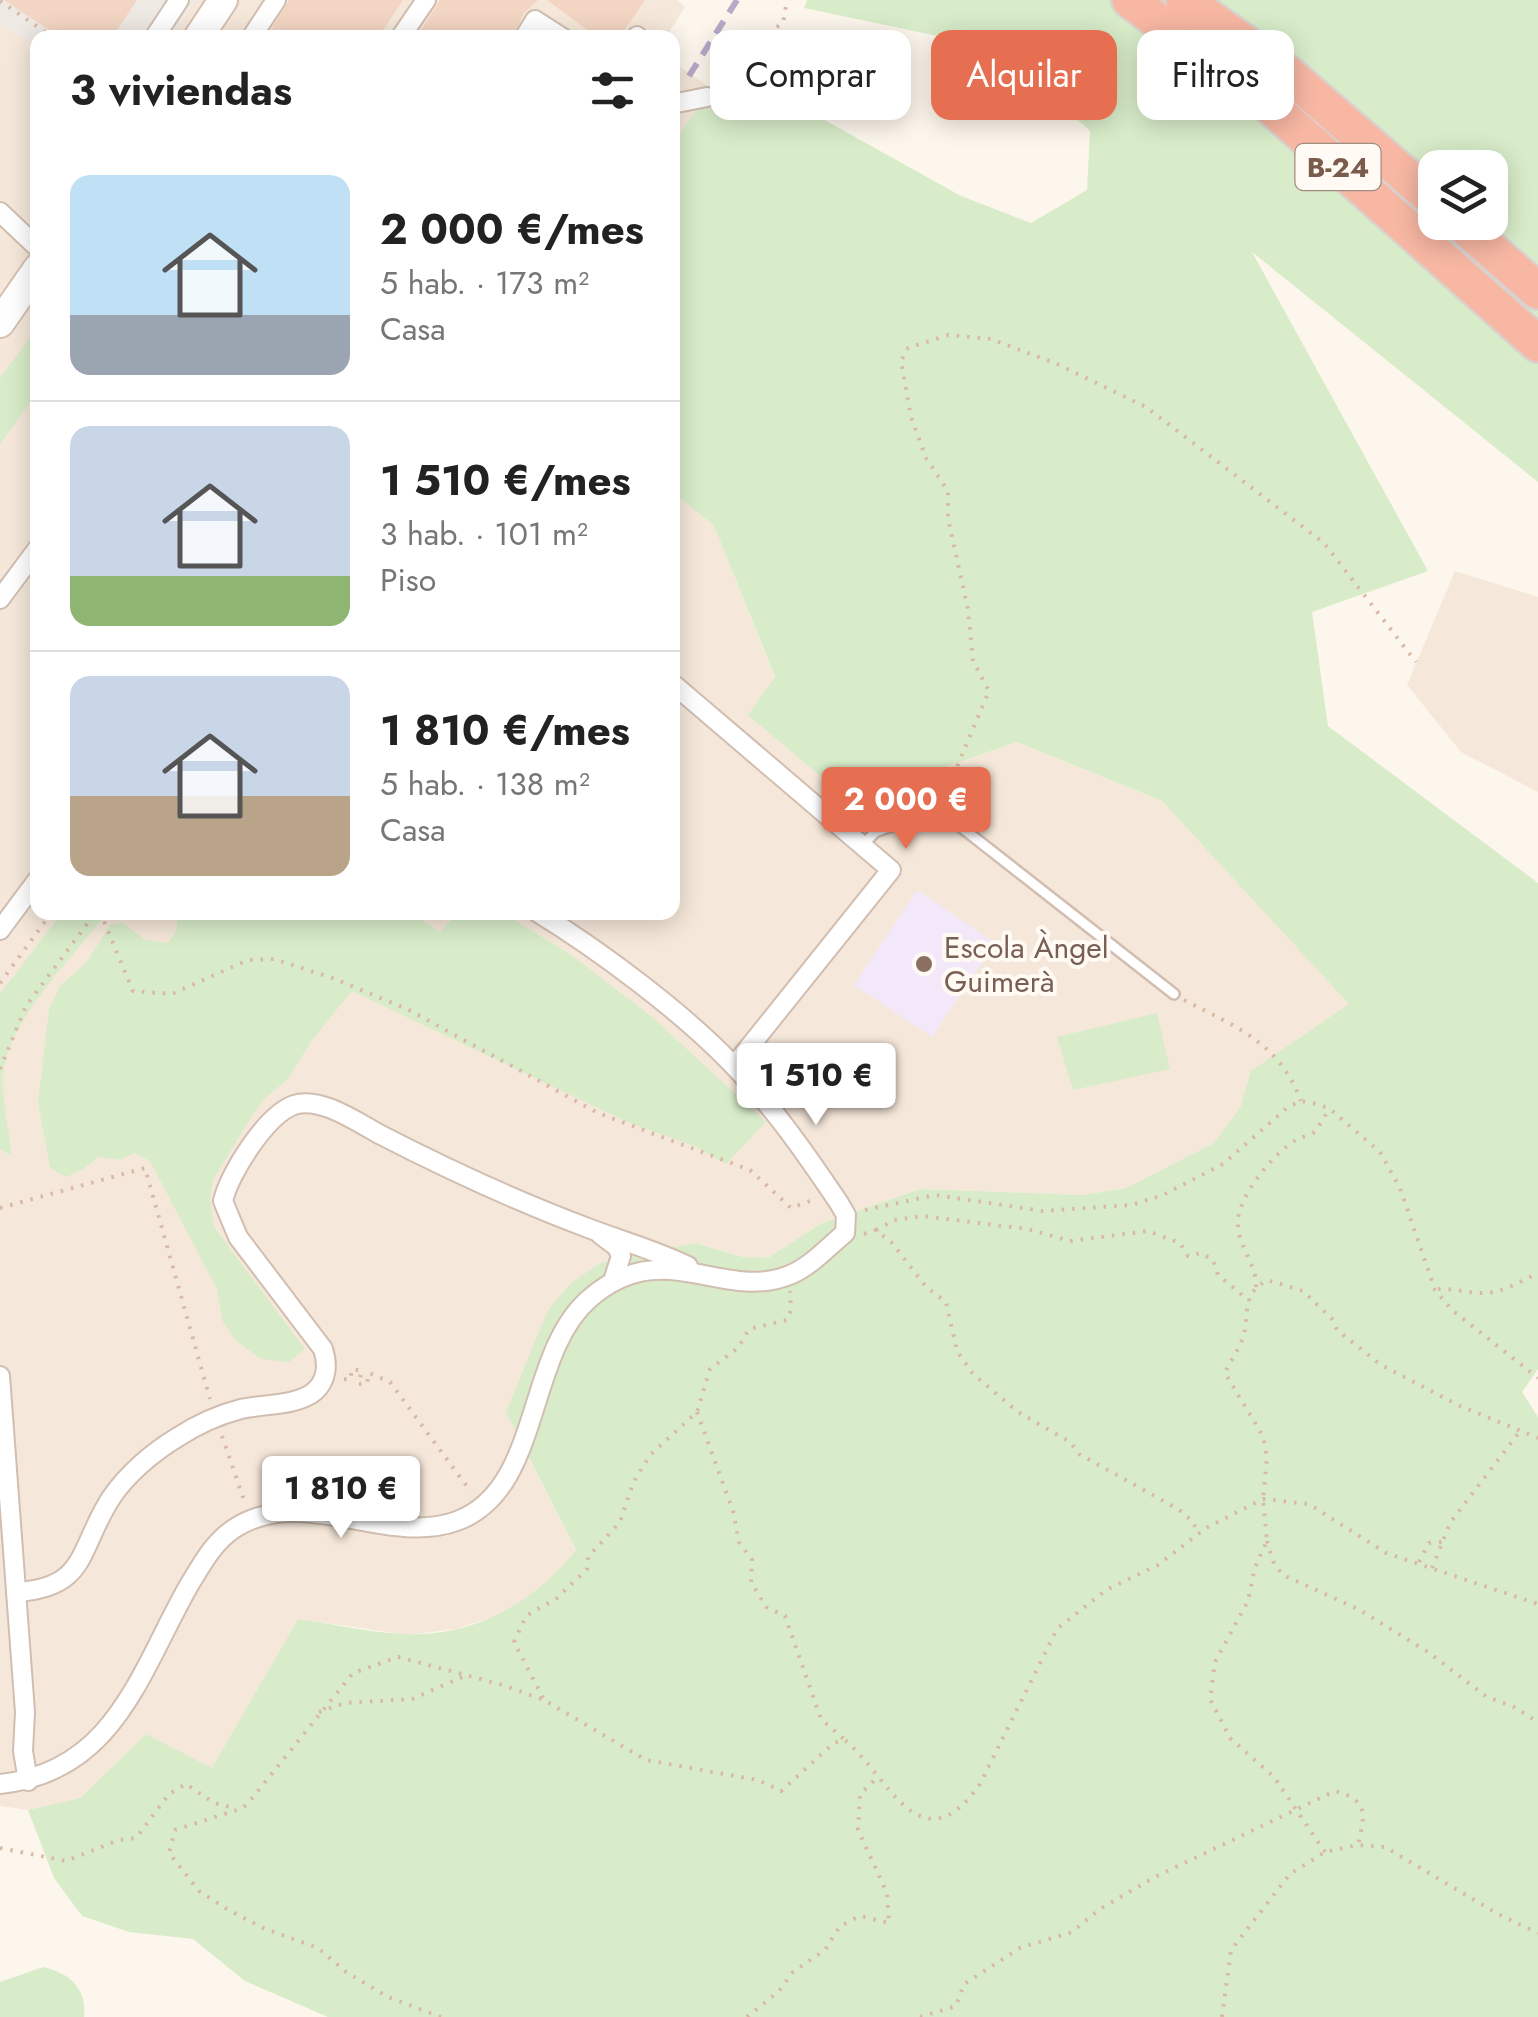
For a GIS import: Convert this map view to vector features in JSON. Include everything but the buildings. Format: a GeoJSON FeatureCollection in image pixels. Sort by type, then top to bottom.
{"type":"FeatureCollection","features":[{"type":"Feature","properties":{"kind":"highway","name":"B-24"},"geometry":{"type":"LineString","coordinates":[[1130,0],[1268,104],[1538,344]]}},
{"type":"Feature","properties":{"kind":"highway","name":"B-24"},"geometry":{"type":"LineString","coordinates":[[1184,0],[1287,73],[1418,187]]}},
{"type":"Feature","properties":{"kind":"highway"},"geometry":{"type":"LineString","coordinates":[[1480,240],[1538,290]]}},
{"type":"Feature","properties":{"kind":"main road"},"geometry":{"type":"LineString","coordinates":[[203,30],[223,0]]}},
{"type":"Feature","properties":{"kind":"main road"},"geometry":{"type":"LineString","coordinates":[[0,323],[30,280]]}},
{"type":"Feature","properties":{"kind":"street"},"geometry":{"type":"LineString","coordinates":[[159,30],[180,0]]}},
{"type":"Feature","properties":{"kind":"street"},"geometry":{"type":"LineString","coordinates":[[257,30],[276,0]]}},
{"type":"Feature","properties":{"kind":"street"},"geometry":{"type":"LineString","coordinates":[[405,30],[426,0]]}},
{"type":"Feature","properties":{"kind":"street"},"geometry":{"type":"LineString","coordinates":[[529,30],[535,20],[551,30]]}},
{"type":"Feature","properties":{"kind":"street"},"geometry":{"type":"LineString","coordinates":[[680,103],[707,98]]}},
{"type":"Feature","properties":{"kind":"street"},"geometry":{"type":"LineString","coordinates":[[0,212],[30,240]]}},
{"type":"Feature","properties":{"kind":"street"},"geometry":{"type":"LineString","coordinates":[[0,599],[30,559]]}},
{"type":"Feature","properties":{"kind":"street"},"geometry":{"type":"LineString","coordinates":[[680,689],[891,870],[734,1066]]}},
{"type":"Feature","properties":{"kind":"street"},"geometry":{"type":"LineString","coordinates":[[0,930],[30,890]]}},
{"type":"Feature","properties":{"kind":"street"},"geometry":{"type":"LineString","coordinates":[[0,1784],[28,1781],[80,1756],[123,1711],[197,1572],[214,1546],[236,1527],[282,1512],[420,1529],[456,1521],[482,1507],[512,1468],[570,1317],[613,1281],[666,1268],[733,1280],[789,1276],[810,1264],[846,1224],[782,1121],[734,1066],[592,949],[549,920]]}},
{"type":"Feature","properties":{"kind":"street"},"geometry":{"type":"LineString","coordinates":[[16,1592],[58,1586],[73,1571],[111,1498],[133,1472],[171,1441],[215,1416],[301,1398],[315,1391],[328,1364],[314,1335],[238,1238],[223,1202],[237,1166],[277,1116],[294,1104],[338,1112],[474,1182],[592,1230],[631,1240],[702,1272]]}},
{"type":"Feature","properties":{"kind":"street"},"geometry":{"type":"LineString","coordinates":[[592,1230],[617,1247],[621,1256],[613,1281]]}},
{"type":"Feature","properties":{"kind":"street"},"geometry":{"type":"LineString","coordinates":[[0,1376],[28,1781]]}},
{"type":"Feature","properties":{"kind":"lane"},"geometry":{"type":"LineString","coordinates":[[863,845],[875,832],[938,809],[1174,994]]}},
{"type":"Feature","properties":{"kind":"path"},"geometry":{"type":"LineString","coordinates":[[707,98],[754,42],[783,22],[787,0]]}},
{"type":"Feature","properties":{"kind":"path"},"geometry":{"type":"LineString","coordinates":[[0,1],[42,30]]}},
{"type":"Feature","properties":{"kind":"path"},"geometry":{"type":"LineString","coordinates":[[938,809],[989,691],[973,661],[968,610],[948,518],[948,491],[926,458],[911,417],[901,361],[908,348],[922,341],[967,334],[991,339],[1146,407],[1324,542],[1416,662]]}},
{"type":"Feature","properties":{"kind":"path"},"geometry":{"type":"LineString","coordinates":[[0,983],[46,920]]}},
{"type":"Feature","properties":{"kind":"path"},"geometry":{"type":"LineString","coordinates":[[0,1069],[26,1006],[92,920]]}},
{"type":"Feature","properties":{"kind":"path"},"geometry":{"type":"LineString","coordinates":[[102,920],[133,991],[172,994],[248,960],[274,959],[407,1009],[598,1113],[750,1170],[791,1208],[815,1199]]}},
{"type":"Feature","properties":{"kind":"path"},"geometry":{"type":"LineString","coordinates":[[1174,994],[1255,1038],[1292,1076],[1301,1100]]}},
{"type":"Feature","properties":{"kind":"path"},"geometry":{"type":"LineString","coordinates":[[1248,1299],[1218,1275],[1214,1260],[1201,1254],[1188,1256],[1180,1243],[1148,1230],[1070,1242],[1028,1229],[923,1216],[894,1220],[855,1238],[846,1224],[935,1195],[1044,1212],[1131,1205],[1163,1195],[1223,1164],[1301,1100],[1330,1109],[1380,1152],[1392,1170],[1435,1290],[1452,1310],[1538,1378]]}},
{"type":"Feature","properties":{"kind":"path"},"geometry":{"type":"LineString","coordinates":[[1256,1287],[1256,1272],[1246,1258],[1240,1234],[1242,1200],[1274,1158],[1300,1137],[1316,1131],[1330,1109]]}},
{"type":"Feature","properties":{"kind":"path"},"geometry":{"type":"LineString","coordinates":[[0,1208],[145,1168],[215,1416],[244,1501]]}},
{"type":"Feature","properties":{"kind":"path"},"geometry":{"type":"LineString","coordinates":[[876,1230],[893,1244],[926,1288],[946,1302],[957,1351],[973,1374],[1018,1412],[1070,1442],[1079,1454],[1178,1509],[1199,1533]]}},
{"type":"Feature","properties":{"kind":"path"},"geometry":{"type":"LineString","coordinates":[[1435,1290],[1459,1287],[1483,1294],[1509,1288],[1538,1273]]}},
{"type":"Feature","properties":{"kind":"path"},"geometry":{"type":"LineString","coordinates":[[544,1700],[514,1642],[518,1628],[526,1616],[557,1598],[587,1569],[588,1557],[620,1522],[633,1483],[650,1455],[697,1412],[710,1370],[738,1348],[749,1329],[787,1320],[791,1310],[789,1276]]}},
{"type":"Feature","properties":{"kind":"path"},"geometry":{"type":"LineString","coordinates":[[1538,1438],[1470,1410],[1381,1365],[1337,1330],[1332,1319],[1304,1291],[1266,1280],[1248,1299],[1243,1315],[1245,1328],[1225,1373],[1263,1436],[1267,1458],[1263,1499],[1267,1541],[1274,1564],[1283,1575],[1382,1623],[1487,1697],[1538,1722]]}},
{"type":"Feature","properties":{"kind":"path"},"geometry":{"type":"LineString","coordinates":[[328,1364],[344,1368],[342,1379],[350,1380],[352,1369],[362,1371],[358,1384],[367,1384],[370,1373],[390,1382],[482,1507]]}},
{"type":"Feature","properties":{"kind":"path"},"geometry":{"type":"LineString","coordinates":[[697,1412],[733,1511],[739,1542],[752,1560],[751,1582],[766,1607],[785,1616],[821,1719],[860,1752],[876,1778],[910,1812],[932,1819],[964,1806],[1005,1739],[1056,1629],[1106,1590],[1158,1565],[1199,1533],[1263,1499],[1309,1504],[1386,1553],[1538,1604]]}},
{"type":"Feature","properties":{"kind":"path"},"geometry":{"type":"LineString","coordinates":[[1432,1568],[1450,1523],[1513,1446],[1521,1430]]}},
{"type":"Feature","properties":{"kind":"path"},"geometry":{"type":"LineString","coordinates":[[1267,1541],[1254,1566],[1248,1601],[1215,1662],[1210,1699],[1230,1738],[1274,1777],[1325,1852]]}},
{"type":"Feature","properties":{"kind":"path"},"geometry":{"type":"LineString","coordinates":[[1419,1563],[1429,1544],[1443,1542]]}},
{"type":"Feature","properties":{"kind":"path"},"geometry":{"type":"LineString","coordinates":[[441,2017],[388,1998],[346,1972],[318,1948],[264,1928],[199,1891],[169,1853],[175,1830],[249,1802],[354,1672],[398,1657],[468,1675],[544,1700],[646,1760],[758,1780],[781,1790],[834,1743],[846,1740]]}},
{"type":"Feature","properties":{"kind":"path"},"geometry":{"type":"LineString","coordinates":[[319,1712],[345,1703],[412,1699],[468,1675]]}},
{"type":"Feature","properties":{"kind":"path"},"geometry":{"type":"LineString","coordinates":[[747,2017],[778,1992],[793,1972],[825,1950],[840,1926],[860,1916],[890,1923],[887,1893],[858,1830],[860,1794],[876,1778]]}},
{"type":"Feature","properties":{"kind":"path"},"geometry":{"type":"LineString","coordinates":[[0,1848],[66,1861],[118,1840],[136,1838],[169,1794],[186,1784],[214,1804],[234,1808]]}},
{"type":"Feature","properties":{"kind":"path"},"geometry":{"type":"LineString","coordinates":[[920,2017],[956,2006],[964,1984],[1020,1948],[1072,1932],[1155,1877],[1335,1790],[1353,1795],[1361,1805],[1364,1819],[1358,1844]]}},
{"type":"Feature","properties":{"kind":"path"},"geometry":{"type":"LineString","coordinates":[[1222,2017],[1230,1950],[1290,1874],[1325,1852],[1358,1844],[1386,1847],[1498,1914],[1538,1933]]}},
{"type":"Feature","properties":{"kind":"shaded area"},"geometry":{"type":"Polygon","coordinates":[[[0,0],[195,0],[175,30],[30,30],[30,42],[0,24],[0,0]]]}},
{"type":"Feature","properties":{"kind":"shaded area"},"geometry":{"type":"Polygon","coordinates":[[[195,0],[677,0],[685,7],[670,30],[175,30],[195,0]]]}},
{"type":"Feature","properties":{"kind":"shaded area"},"geometry":{"type":"Polygon","coordinates":[[[0,24],[30,41],[30,920],[680,920],[680,498],[714,526],[775,678],[848,799],[1017,742],[1162,801],[1350,1004],[1252,1071],[1240,1108],[1214,1143],[1126,1188],[1083,1195],[920,1189],[820,1224],[768,1258],[743,1257],[695,1243],[506,1412],[576,1551],[538,1592],[500,1615],[456,1629],[408,1635],[298,1619],[212,1769],[146,1734],[80,1798],[28,1810],[0,1806],[0,24]]]}},
{"type":"Feature","properties":{"kind":"shaded area"},"geometry":{"type":"Polygon","coordinates":[[[680,67],[710,89],[680,134],[680,67]]]}},
{"type":"Feature","properties":{"kind":"shaded area"},"geometry":{"type":"Polygon","coordinates":[[[1455,571],[1538,597],[1538,792],[1461,752],[1407,685],[1455,571]]]}},
{"type":"Feature","properties":{"kind":"shaded area","name":"Escola Àngel Guimerà"},"geometry":{"type":"Polygon","coordinates":[[[917,890],[995,943],[932,1037],[854,985],[917,890]]]}},
{"type":"Feature","properties":{"kind":"green space"},"geometry":{"type":"Polygon","coordinates":[[[807,0],[1538,0],[1538,482],[1252,252],[1428,571],[1312,612],[1328,726],[1538,883],[1538,1369],[1522,1392],[1538,1417],[1538,2017],[328,2017],[245,1981],[193,1939],[129,1932],[82,1916],[54,1878],[28,1810],[80,1798],[146,1734],[212,1768],[298,1619],[393,1633],[456,1629],[501,1613],[522,1600],[560,1569],[576,1550],[506,1412],[548,1310],[571,1283],[600,1263],[695,1243],[743,1257],[768,1258],[820,1224],[920,1189],[1083,1195],[1126,1188],[1214,1143],[1240,1108],[1251,1071],[1349,1004],[1162,801],[1017,742],[849,800],[748,715],[775,677],[714,526],[680,498],[680,134],[710,89],[710,120],[825,120],[961,196],[1031,223],[1087,190],[1090,131],[1078,120],[1117,120],[1117,30],[931,30],[931,35],[804,8],[807,0]]]}},
{"type":"Feature","properties":{"kind":"green space"},"geometry":{"type":"Polygon","coordinates":[[[30,337],[30,403],[0,444],[0,378],[30,337]]]}},
{"type":"Feature","properties":{"kind":"green space"},"geometry":{"type":"Polygon","coordinates":[[[57,920],[100,920],[28,1012],[7,1055],[3,1087],[12,1156],[0,1149],[0,994],[57,920]]]}},
{"type":"Feature","properties":{"kind":"green space"},"geometry":{"type":"Polygon","coordinates":[[[177,920],[422,920],[440,932],[451,920],[514,920],[574,957],[652,1017],[766,1122],[726,1164],[697,1147],[625,1121],[352,991],[312,1040],[288,1079],[263,1100],[213,1180],[210,1200],[214,1227],[305,1349],[289,1362],[261,1359],[235,1340],[223,1322],[217,1289],[150,1161],[134,1153],[120,1160],[98,1157],[66,1177],[50,1168],[38,1103],[49,1009],[60,986],[86,963],[111,924],[123,923],[145,940],[168,943],[177,930],[177,920]]]}},
{"type":"Feature","properties":{"kind":"green space"},"geometry":{"type":"Polygon","coordinates":[[[1157,1013],[1170,1069],[1073,1090],[1057,1037],[1157,1013]]]}},
{"type":"Feature","properties":{"kind":"green space"},"geometry":{"type":"Polygon","coordinates":[[[43,1967],[61,1973],[75,1984],[83,1998],[84,2017],[0,2017],[0,1982],[43,1967]]]}},
{"type":"Feature","properties":{"kind":"railway"},"geometry":{"type":"LineString","coordinates":[[689,76],[737,0]]}},
{"type":"Feature","properties":{"kind":"place","name":"Escola Àngel Guimerà"},"geometry":{"type":"Point","coordinates":[924,964]}}]}
